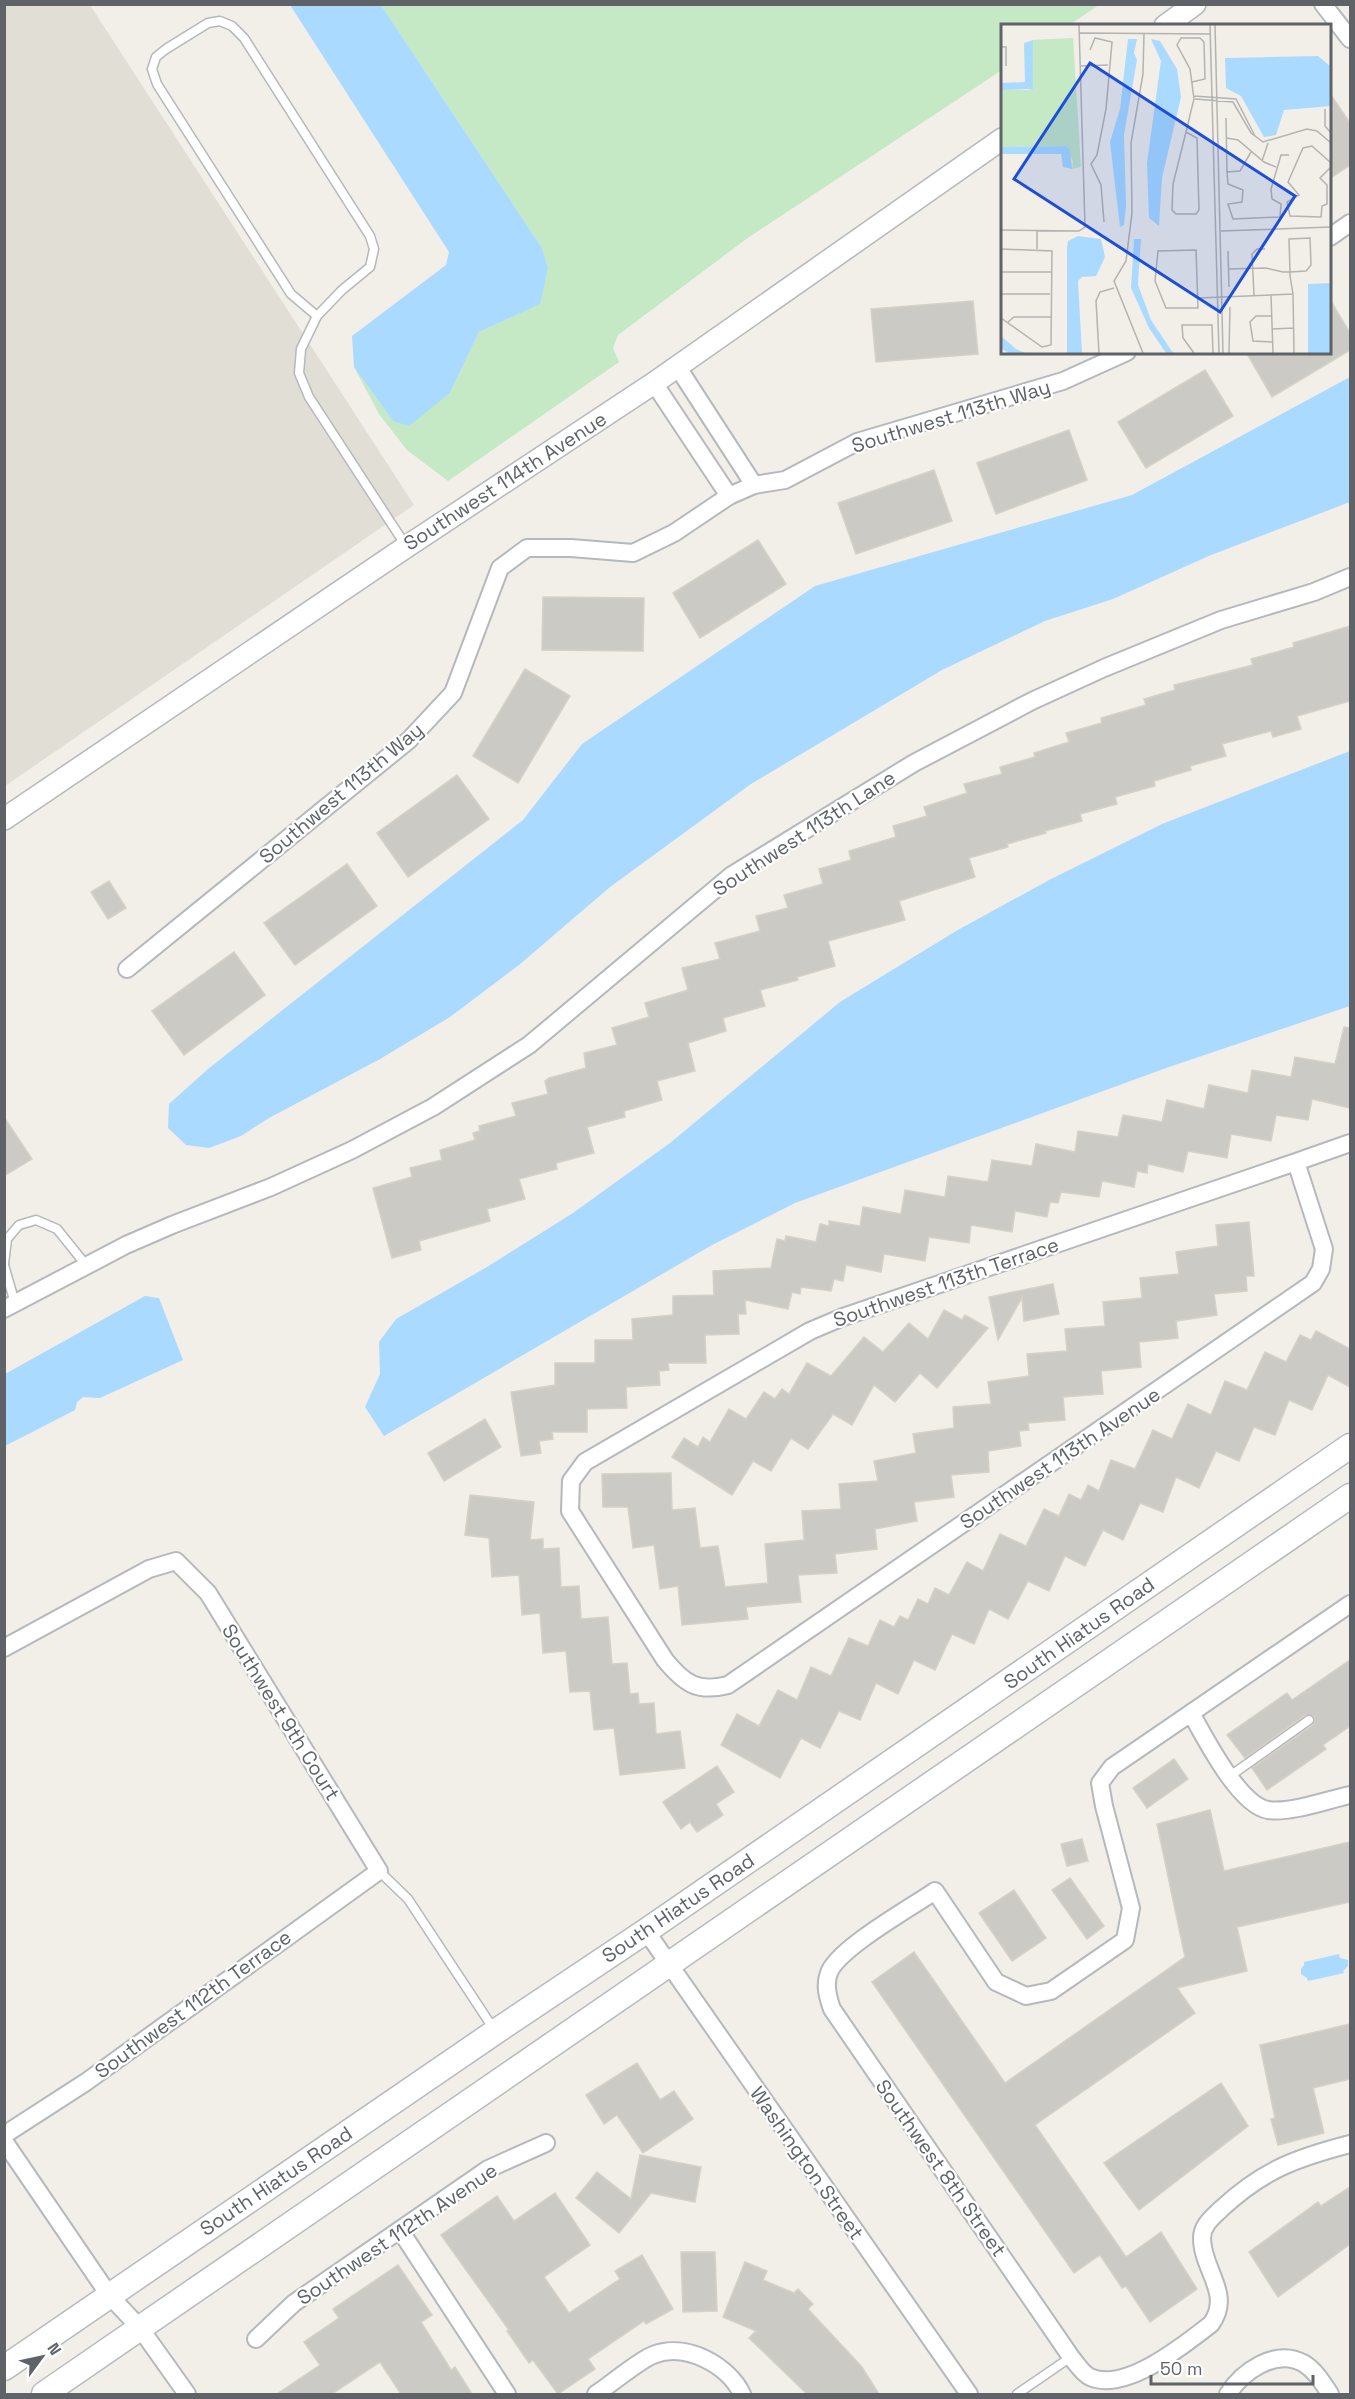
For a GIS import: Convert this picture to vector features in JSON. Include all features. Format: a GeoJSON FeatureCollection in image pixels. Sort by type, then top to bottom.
{"type":"FeatureCollection","features":[{"type":"Feature","properties":{"kind":"main road","name":"South Hiatus Road"},"geometry":{"type":"LineString","coordinates":[[4,2368],[646,1931],[1350,1446]]}},
{"type":"Feature","properties":{"kind":"main road","name":"South Hiatus Road"},"geometry":{"type":"LineString","coordinates":[[44,2394],[1350,1496]]}},
{"type":"Feature","properties":{"kind":"street"},"geometry":{"type":"LineString","coordinates":[[1168,24],[1195,4]]}},
{"type":"Feature","properties":{"kind":"street"},"geometry":{"type":"LineString","coordinates":[[1323,4],[1350,39]]}},
{"type":"Feature","properties":{"kind":"street","name":"Southwest 114th Avenue"},"geometry":{"type":"LineString","coordinates":[[4,819],[406,547],[654,383],[1001,140]]}},
{"type":"Feature","properties":{"kind":"street"},"geometry":{"type":"LineString","coordinates":[[1331,236],[1350,223]]}},
{"type":"Feature","properties":{"kind":"street","name":"Southwest 113th Way"},"geometry":{"type":"LineString","coordinates":[[127,969],[417,732],[453,693],[500,568],[527,548],[571,548],[633,553],[675,533],[729,496],[754,485],[785,480],[857,442],[1063,381],[1123,354]]}},
{"type":"Feature","properties":{"kind":"street"},"geometry":{"type":"LineString","coordinates":[[678,366],[754,485]]}},
{"type":"Feature","properties":{"kind":"street"},"geometry":{"type":"LineString","coordinates":[[654,383],[729,496]]}},
{"type":"Feature","properties":{"kind":"street","name":"Southwest 113th Lane"},"geometry":{"type":"LineString","coordinates":[[86,1265],[171,1225],[271,1187],[352,1150],[433,1107],[529,1045],[732,875],[914,764],[1032,701],[1104,668],[1221,620],[1314,592],[1350,577]]}},
{"type":"Feature","properties":{"kind":"street","name":"Southwest 113th Terrace"},"geometry":{"type":"LineString","coordinates":[[694,1686],[678,1675],[665,1659],[570,1511],[571,1481],[585,1462],[810,1331],[843,1317],[1350,1143]]}},
{"type":"Feature","properties":{"kind":"street","name":"Southwest 113th Avenue"},"geometry":{"type":"LineString","coordinates":[[694,1686],[711,1689],[728,1685],[1313,1283],[1321,1269],[1324,1249],[1296,1162]]}},
{"type":"Feature","properties":{"kind":"street"},"geometry":{"type":"LineString","coordinates":[[10,1306],[86,1265]]}},
{"type":"Feature","properties":{"kind":"street","name":"Southwest 9th Court"},"geometry":{"type":"LineString","coordinates":[[4,1648],[149,1569],[176,1560],[208,1593],[379,1870]]}},
{"type":"Feature","properties":{"kind":"street"},"geometry":{"type":"LineString","coordinates":[[1350,1604],[1191,1713],[1230,1776],[1250,1801],[1267,1810],[1292,1809],[1350,1795]]}},
{"type":"Feature","properties":{"kind":"street","name":"Southwest 8th Street"},"geometry":{"type":"LineString","coordinates":[[1191,1713],[1112,1767],[1100,1783],[1131,1908],[1125,1940],[1051,1991],[1026,1996],[996,1982],[935,1891],[843,1954],[829,1972],[827,1991],[832,2009],[1071,2357],[1088,2377],[1105,2382],[1122,2380],[1135,2375],[1211,2324],[1219,2314],[1218,2290],[1203,2247],[1202,2236],[1207,2222],[1251,2183],[1282,2165],[1350,2144]]}},
{"type":"Feature","properties":{"kind":"street","name":"Southwest 112th Terrace"},"geometry":{"type":"LineString","coordinates":[[4,2135],[86,2082],[379,1870]]}},
{"type":"Feature","properties":{"kind":"street","name":"Washington Street"},"geometry":{"type":"LineString","coordinates":[[646,1931],[969,2394]]}},
{"type":"Feature","properties":{"kind":"street"},"geometry":{"type":"LineString","coordinates":[[4,2141],[109,2295],[140,2328],[187,2394]]}},
{"type":"Feature","properties":{"kind":"street","name":"Southwest 112th Avenue"},"geometry":{"type":"LineString","coordinates":[[256,2339],[294,2303],[488,2169],[546,2143]]}},
{"type":"Feature","properties":{"kind":"street"},"geometry":{"type":"LineString","coordinates":[[400,2229],[507,2394]]}},
{"type":"Feature","properties":{"kind":"street"},"geometry":{"type":"LineString","coordinates":[[596,2394],[653,2355],[682,2351],[721,2367],[742,2394]]}},
{"type":"Feature","properties":{"kind":"street"},"geometry":{"type":"LineString","coordinates":[[1228,2394],[1251,2369],[1266,2362],[1283,2359],[1302,2363],[1318,2377],[1330,2394]]}},
{"type":"Feature","properties":{"kind":"lane"},"geometry":{"type":"LineString","coordinates":[[317,316],[291,294],[157,84],[152,69],[156,57],[208,23],[220,21],[232,26],[244,38],[370,236],[374,249],[370,267],[342,290],[317,316],[301,349],[299,373],[309,397],[406,547]]}},
{"type":"Feature","properties":{"kind":"lane"},"geometry":{"type":"LineString","coordinates":[[10,1306],[4,1265],[7,1239],[19,1225],[36,1220],[57,1229],[86,1265]]}},
{"type":"Feature","properties":{"kind":"lane"},"geometry":{"type":"LineString","coordinates":[[1230,1776],[1310,1720]]}},
{"type":"Feature","properties":{"kind":"lane"},"geometry":{"type":"LineString","coordinates":[[379,1870],[408,1899],[495,2032]]}},
{"type":"Feature","properties":{"kind":"lane"},"geometry":{"type":"LineString","coordinates":[[1017,2394],[1071,2357]]}},
{"type":"Feature","properties":{"kind":"shaded area"},"geometry":{"type":"Polygon","coordinates":[[[5,5],[90,5],[414,505],[5,786],[5,5]]]}},
{"type":"Feature","properties":{"kind":"green space"},"geometry":{"type":"Polygon","coordinates":[[[381,5],[1099,5],[1070,24],[1001,24],[1001,71],[749,237],[618,335],[613,348],[619,362],[448,481],[407,450],[379,414],[354,367],[393,421],[450,393],[479,332],[539,304],[548,268],[542,248],[381,5]]]}},
{"type":"Feature","properties":{"kind":"water"},"geometry":{"type":"Polygon","coordinates":[[[290,5],[381,5],[542,248],[548,268],[540,304],[479,332],[450,393],[409,426],[393,421],[354,367],[352,336],[446,265],[449,252],[290,5]]]}},
{"type":"Feature","properties":{"kind":"water"},"geometry":{"type":"Polygon","coordinates":[[[1350,377],[1350,502],[1211,555],[1113,599],[1045,621],[942,670],[751,784],[610,887],[519,965],[450,1017],[380,1059],[269,1118],[241,1136],[209,1148],[186,1145],[168,1128],[169,1104],[208,1069],[523,820],[582,744],[815,586],[1132,495],[1350,377]]]}},
{"type":"Feature","properties":{"kind":"water"},"geometry":{"type":"Polygon","coordinates":[[[1350,751],[1350,1006],[1169,1067],[795,1203],[712,1245],[384,1436],[365,1407],[380,1374],[379,1342],[396,1319],[487,1267],[573,1213],[670,1143],[840,1002],[956,931],[1051,879],[1162,824],[1350,751]]]}},
{"type":"Feature","properties":{"kind":"water"},"geometry":{"type":"Polygon","coordinates":[[[145,1296],[159,1298],[183,1360],[100,1398],[83,1397],[77,1402],[75,1410],[5,1446],[5,1374],[145,1296]]]}},
{"type":"Feature","properties":{"kind":"water"},"geometry":{"type":"Polygon","coordinates":[[[1339,1954],[1340,1958],[1348,1960],[1344,1973],[1308,1981],[1301,1974],[1304,1962],[1339,1954]]]}},
{"type":"Feature","properties":{"kind":"building"},"geometry":{"type":"Polygon","coordinates":[[[1331,95],[1350,123],[1350,165],[1331,178],[1331,95]]]}},
{"type":"Feature","properties":{"kind":"building"},"geometry":{"type":"Polygon","coordinates":[[[973,301],[978,354],[876,362],[871,309],[973,301]]]}},
{"type":"Feature","properties":{"kind":"building"},"geometry":{"type":"Polygon","coordinates":[[[1331,301],[1350,333],[1350,350],[1272,397],[1247,354],[1331,354],[1331,301]]]}},
{"type":"Feature","properties":{"kind":"building"},"geometry":{"type":"Polygon","coordinates":[[[1205,370],[1233,416],[1146,468],[1118,422],[1205,370]]]}},
{"type":"Feature","properties":{"kind":"building"},"geometry":{"type":"Polygon","coordinates":[[[1069,430],[1087,480],[996,514],[977,463],[1069,430]]]}},
{"type":"Feature","properties":{"kind":"building"},"geometry":{"type":"Polygon","coordinates":[[[934,470],[952,521],[856,554],[838,503],[934,470]]]}},
{"type":"Feature","properties":{"kind":"building"},"geometry":{"type":"Polygon","coordinates":[[[758,540],[786,584],[700,638],[673,593],[758,540]]]}},
{"type":"Feature","properties":{"kind":"building"},"geometry":{"type":"Polygon","coordinates":[[[543,597],[644,598],[643,651],[542,650],[543,597]]]}},
{"type":"Feature","properties":{"kind":"building"},"geometry":{"type":"Polygon","coordinates":[[[1350,626],[1350,701],[1297,716],[1301,729],[1273,737],[1271,731],[1222,744],[1226,756],[1190,766],[1191,770],[1154,781],[1155,786],[1115,797],[1117,804],[1080,814],[1082,821],[1045,831],[1046,833],[1007,844],[1008,847],[969,858],[975,877],[899,901],[905,920],[828,941],[835,966],[797,977],[798,980],[760,990],[765,1006],[723,1018],[726,1031],[688,1043],[695,1071],[657,1081],[662,1100],[624,1111],[625,1117],[587,1127],[594,1153],[556,1163],[557,1169],[519,1179],[525,1199],[487,1209],[490,1221],[419,1241],[421,1250],[392,1258],[373,1188],[412,1177],[410,1168],[442,1160],[440,1150],[475,1140],[473,1133],[480,1131],[479,1126],[516,1116],[512,1103],[548,1094],[545,1081],[549,1078],[586,1068],[584,1053],[617,1045],[612,1028],[649,1017],[645,1003],[688,990],[682,968],[720,959],[715,943],[760,931],[756,916],[788,908],[784,895],[823,884],[819,869],[851,860],[849,851],[896,837],[893,826],[927,816],[924,807],[967,793],[964,784],[1002,774],[1000,767],[1035,757],[1034,753],[1069,742],[1066,733],[1102,723],[1101,718],[1146,705],[1144,699],[1175,690],[1174,685],[1253,665],[1251,659],[1294,647],[1293,643],[1350,626]]]}},
{"type":"Feature","properties":{"kind":"building"},"geometry":{"type":"Polygon","coordinates":[[[525,669],[570,696],[518,783],[473,756],[525,669]]]}},
{"type":"Feature","properties":{"kind":"building"},"geometry":{"type":"Polygon","coordinates":[[[457,775],[489,819],[408,877],[377,833],[457,775]]]}},
{"type":"Feature","properties":{"kind":"building"},"geometry":{"type":"Polygon","coordinates":[[[347,864],[377,906],[295,965],[264,923],[347,864]]]}},
{"type":"Feature","properties":{"kind":"building"},"geometry":{"type":"Polygon","coordinates":[[[109,881],[126,908],[108,919],[91,892],[109,881]]]}},
{"type":"Feature","properties":{"kind":"building"},"geometry":{"type":"Polygon","coordinates":[[[234,952],[265,995],[184,1055],[152,1011],[234,952]]]}},
{"type":"Feature","properties":{"kind":"building"},"geometry":{"type":"Polygon","coordinates":[[[1344,1027],[1350,1028],[1350,1108],[1312,1099],[1308,1120],[1276,1115],[1271,1141],[1231,1134],[1227,1158],[1188,1151],[1183,1172],[1148,1164],[1147,1173],[1137,1171],[1134,1187],[1102,1181],[1099,1197],[1061,1192],[1058,1203],[1050,1202],[1047,1217],[1015,1211],[1012,1232],[971,1225],[969,1243],[929,1237],[925,1261],[884,1254],[881,1272],[846,1265],[843,1281],[834,1279],[831,1291],[801,1287],[800,1294],[792,1292],[788,1309],[745,1300],[746,1314],[738,1314],[739,1334],[705,1335],[706,1363],[668,1363],[669,1370],[659,1371],[660,1385],[626,1387],[627,1408],[587,1409],[587,1432],[552,1432],[553,1439],[539,1441],[541,1453],[521,1456],[511,1392],[555,1385],[555,1363],[595,1363],[595,1340],[633,1340],[632,1319],[673,1315],[673,1296],[714,1295],[713,1271],[771,1268],[777,1239],[785,1241],[786,1236],[816,1242],[820,1224],[829,1226],[829,1221],[860,1226],[863,1207],[901,1214],[905,1190],[945,1197],[948,1176],[988,1182],[992,1160],[1032,1166],[1036,1144],[1075,1152],[1078,1131],[1118,1137],[1123,1115],[1162,1122],[1167,1100],[1204,1109],[1209,1085],[1248,1093],[1252,1070],[1291,1077],[1295,1057],[1335,1064],[1344,1027]]]}},
{"type":"Feature","properties":{"kind":"building"},"geometry":{"type":"Polygon","coordinates":[[[4,1117],[32,1159],[4,1176],[4,1117]]]}},
{"type":"Feature","properties":{"kind":"building"},"geometry":{"type":"Polygon","coordinates":[[[1249,1222],[1254,1276],[1246,1276],[1247,1291],[1214,1294],[1217,1315],[1176,1321],[1178,1338],[1139,1342],[1141,1367],[1101,1371],[1103,1394],[1063,1397],[1065,1420],[1028,1423],[1029,1430],[1019,1431],[1021,1446],[988,1451],[989,1472],[951,1475],[954,1497],[914,1502],[917,1521],[875,1529],[877,1549],[835,1554],[837,1573],[798,1575],[801,1602],[746,1607],[748,1619],[682,1625],[678,1586],[660,1589],[654,1545],[633,1548],[628,1507],[603,1507],[602,1474],[671,1473],[672,1510],[695,1508],[700,1548],[718,1546],[725,1587],[768,1583],[765,1544],[804,1540],[802,1511],[841,1509],[839,1484],[878,1481],[874,1461],[916,1453],[913,1434],[954,1428],[953,1407],[991,1404],[988,1382],[1029,1376],[1027,1354],[1067,1351],[1065,1329],[1105,1326],[1103,1302],[1142,1298],[1140,1278],[1179,1274],[1176,1252],[1218,1246],[1216,1225],[1249,1222]]]}},
{"type":"Feature","properties":{"kind":"building"},"geometry":{"type":"Polygon","coordinates":[[[1053,1284],[1059,1314],[1024,1321],[1022,1298],[998,1340],[989,1297],[1053,1284]]]}},
{"type":"Feature","properties":{"kind":"building"},"geometry":{"type":"Polygon","coordinates":[[[944,1310],[962,1320],[965,1315],[988,1328],[937,1388],[920,1373],[895,1402],[874,1385],[852,1425],[833,1414],[808,1449],[791,1438],[771,1471],[753,1461],[732,1495],[672,1457],[684,1438],[698,1447],[703,1437],[710,1442],[729,1409],[746,1419],[764,1392],[775,1399],[782,1389],[789,1394],[807,1363],[831,1376],[864,1337],[883,1352],[909,1323],[928,1339],[944,1310]]]}},
{"type":"Feature","properties":{"kind":"building"},"geometry":{"type":"Polygon","coordinates":[[[1316,1331],[1350,1349],[1350,1387],[1328,1375],[1312,1410],[1289,1400],[1275,1435],[1254,1427],[1239,1461],[1216,1451],[1199,1488],[1176,1477],[1163,1512],[1140,1503],[1123,1540],[1103,1530],[1085,1566],[1065,1556],[1049,1591],[1028,1581],[1008,1619],[989,1609],[974,1644],[952,1634],[935,1670],[914,1660],[898,1694],[876,1683],[860,1720],[839,1711],[820,1748],[801,1738],[780,1778],[721,1745],[737,1714],[759,1726],[778,1690],[797,1700],[811,1667],[831,1676],[849,1638],[868,1646],[880,1620],[894,1627],[900,1616],[908,1620],[918,1599],[928,1604],[935,1588],[949,1595],[967,1562],[983,1571],[1000,1534],[1026,1546],[1044,1509],[1059,1516],[1069,1494],[1081,1500],[1088,1485],[1099,1491],[1111,1460],[1135,1469],[1153,1430],[1172,1439],[1188,1404],[1211,1415],[1225,1381],[1247,1390],[1265,1352],[1286,1362],[1300,1335],[1311,1340],[1316,1331]]]}},
{"type":"Feature","properties":{"kind":"building"},"geometry":{"type":"Polygon","coordinates":[[[485,1419],[501,1447],[444,1481],[428,1453],[485,1419]]]}},
{"type":"Feature","properties":{"kind":"building"},"geometry":{"type":"Polygon","coordinates":[[[470,1495],[534,1502],[530,1540],[543,1539],[543,1549],[559,1548],[561,1587],[579,1586],[581,1619],[608,1617],[612,1664],[627,1663],[630,1694],[638,1693],[639,1704],[654,1703],[656,1734],[680,1731],[685,1768],[620,1775],[614,1728],[594,1730],[590,1691],[570,1692],[566,1651],[543,1653],[540,1613],[522,1615],[519,1575],[492,1577],[489,1538],[465,1535],[470,1495]]]}},
{"type":"Feature","properties":{"kind":"building"},"geometry":{"type":"Polygon","coordinates":[[[1350,1660],[1350,1726],[1323,1745],[1326,1749],[1267,1790],[1252,1768],[1313,1725],[1314,1716],[1305,1715],[1245,1758],[1227,1735],[1287,1693],[1292,1700],[1350,1660]]]}},
{"type":"Feature","properties":{"kind":"building"},"geometry":{"type":"Polygon","coordinates":[[[1174,1759],[1188,1779],[1147,1808],[1133,1788],[1174,1759]]]}},
{"type":"Feature","properties":{"kind":"building"},"geometry":{"type":"Polygon","coordinates":[[[717,1766],[734,1792],[716,1804],[723,1815],[697,1832],[690,1822],[681,1829],[663,1802],[717,1766]]]}},
{"type":"Feature","properties":{"kind":"building"},"geometry":{"type":"Polygon","coordinates":[[[1210,1810],[1224,1871],[1350,1842],[1350,1902],[1237,1927],[1247,1971],[1177,1988],[1195,2013],[1035,2125],[1126,2257],[1161,2232],[1197,2289],[1150,2322],[1126,2286],[1122,2288],[1100,2255],[1074,2273],[872,1982],[914,1952],[1005,2083],[1185,1957],[1157,1824],[1210,1810]]]}},
{"type":"Feature","properties":{"kind":"building"},"geometry":{"type":"Polygon","coordinates":[[[1082,1839],[1088,1861],[1067,1866],[1061,1844],[1082,1839]]]}},
{"type":"Feature","properties":{"kind":"building"},"geometry":{"type":"Polygon","coordinates":[[[1070,1878],[1104,1926],[1087,1939],[1052,1890],[1070,1878]]]}},
{"type":"Feature","properties":{"kind":"building"},"geometry":{"type":"Polygon","coordinates":[[[1014,1890],[1046,1938],[1012,1961],[979,1913],[1014,1890]]]}},
{"type":"Feature","properties":{"kind":"building"},"geometry":{"type":"Polygon","coordinates":[[[1350,2024],[1350,2079],[1313,2088],[1324,2133],[1278,2145],[1271,2119],[1275,2118],[1260,2045],[1350,2024]]]}},
{"type":"Feature","properties":{"kind":"building"},"geometry":{"type":"Polygon","coordinates":[[[637,2063],[660,2100],[674,2091],[693,2119],[643,2153],[617,2115],[604,2124],[586,2095],[637,2063]]]}},
{"type":"Feature","properties":{"kind":"building"},"geometry":{"type":"Polygon","coordinates":[[[1221,2083],[1248,2126],[1139,2210],[1104,2163],[1221,2083]]]}},
{"type":"Feature","properties":{"kind":"building"},"geometry":{"type":"Polygon","coordinates":[[[640,2155],[701,2167],[695,2202],[651,2193],[619,2233],[576,2198],[597,2172],[631,2199],[640,2155]]]}},
{"type":"Feature","properties":{"kind":"building"},"geometry":{"type":"Polygon","coordinates":[[[1350,2187],[1350,2244],[1278,2297],[1249,2252],[1318,2202],[1321,2206],[1350,2187]]]}},
{"type":"Feature","properties":{"kind":"building"},"geometry":{"type":"Polygon","coordinates":[[[555,2193],[590,2245],[544,2277],[569,2313],[620,2279],[615,2271],[642,2255],[673,2309],[646,2324],[644,2321],[588,2359],[595,2369],[558,2394],[533,2360],[529,2363],[507,2331],[509,2330],[441,2235],[497,2196],[514,2221],[555,2193]]]}},
{"type":"Feature","properties":{"kind":"building"},"geometry":{"type":"Polygon","coordinates":[[[681,2252],[715,2252],[717,2311],[683,2312],[681,2252]]]}},
{"type":"Feature","properties":{"kind":"building"},"geometry":{"type":"Polygon","coordinates":[[[745,2262],[767,2271],[763,2280],[794,2293],[798,2289],[813,2304],[808,2309],[862,2367],[879,2394],[807,2394],[749,2338],[756,2331],[723,2317],[745,2262]]]}},
{"type":"Feature","properties":{"kind":"building"},"geometry":{"type":"Polygon","coordinates":[[[398,2265],[432,2315],[421,2322],[451,2370],[455,2367],[472,2394],[401,2394],[380,2362],[332,2394],[277,2394],[320,2365],[304,2342],[339,2318],[333,2309],[398,2265]]]}}]}
